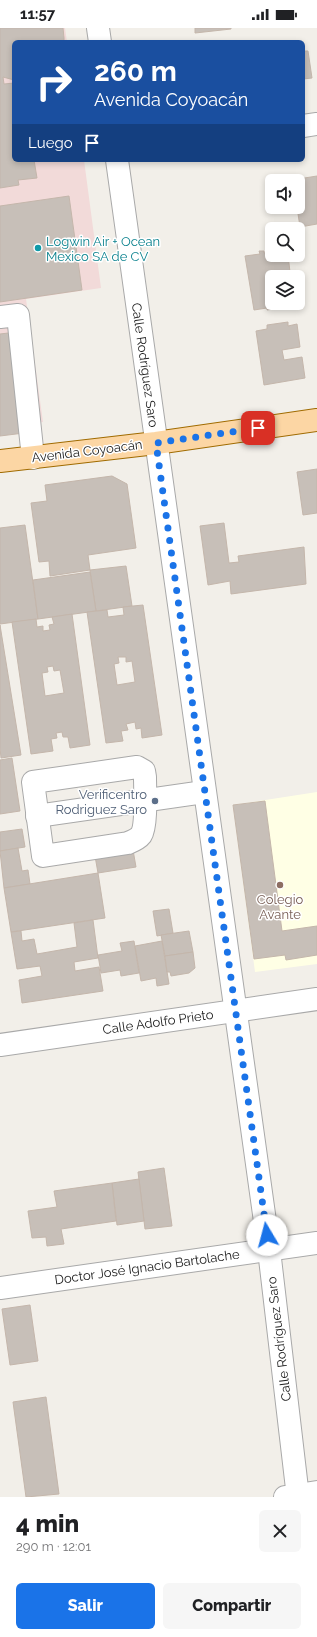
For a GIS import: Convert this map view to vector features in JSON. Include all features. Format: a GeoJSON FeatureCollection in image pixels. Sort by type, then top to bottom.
{"type":"FeatureCollection","features":[{"type":"Feature","properties":{"kind":"main road","name":"Avenida Coyoacán"},"geometry":{"type":"LineString","coordinates":[[0,461],[156,443],[317,420]]}},
{"type":"Feature","properties":{"kind":"street"},"geometry":{"type":"LineString","coordinates":[[98,28],[100,40]]}},
{"type":"Feature","properties":{"kind":"street"},"geometry":{"type":"LineString","coordinates":[[305,126],[317,124]]}},
{"type":"Feature","properties":{"kind":"street","name":"Calle Rodríguez Saro"},"geometry":{"type":"LineString","coordinates":[[117,162],[269,1250],[299,1495]]}},
{"type":"Feature","properties":{"kind":"street"},"geometry":{"type":"LineString","coordinates":[[0,317],[18,315],[33,458]]}},
{"type":"Feature","properties":{"kind":"street"},"geometry":{"type":"LineString","coordinates":[[137,767],[145,774],[145,800],[143,831],[138,839],[128,844],[44,856],[33,782],[137,767]]}},
{"type":"Feature","properties":{"kind":"street"},"geometry":{"type":"LineString","coordinates":[[37,816],[204,792]]}},
{"type":"Feature","properties":{"kind":"street","name":"Calle Adolfo Prieto"},"geometry":{"type":"LineString","coordinates":[[0,1045],[317,998]]}},
{"type":"Feature","properties":{"kind":"street","name":"Doctor José Ignacio Bartolache"},"geometry":{"type":"LineString","coordinates":[[0,1288],[317,1243]]}},
{"type":"Feature","properties":{"kind":"shaded area"},"geometry":{"type":"Polygon","coordinates":[[[0,28],[65,28],[67,40],[12,40],[12,162],[84,162],[101,288],[26,299],[43,422],[0,428],[0,28]]]}},
{"type":"Feature","properties":{"kind":"shaded area","name":"Colegio Avante"},"geometry":{"type":"Polygon","coordinates":[[[317,792],[317,964],[255,972],[233,805],[317,792]]]}},
{"type":"Feature","properties":{"kind":"building"},"geometry":{"type":"Polygon","coordinates":[[[0,28],[63,28],[64,40],[12,40],[12,79],[3,77],[4,84],[12,83],[12,162],[34,162],[37,178],[18,180],[19,185],[0,188],[0,28]]]}},
{"type":"Feature","properties":{"kind":"building"},"geometry":{"type":"Polygon","coordinates":[[[195,28],[231,28],[231,29],[195,33],[195,28]]]}},
{"type":"Feature","properties":{"kind":"building"},"geometry":{"type":"Polygon","coordinates":[[[305,51],[308,51],[312,78],[305,79],[305,51]]]}},
{"type":"Feature","properties":{"kind":"building"},"geometry":{"type":"Polygon","coordinates":[[[317,176],[317,224],[305,226],[305,222],[299,222],[298,214],[305,214],[305,178],[317,176]]]}},
{"type":"Feature","properties":{"kind":"building","name":"Logwin Air + Ocean Mexico SA de CV"},"geometry":{"type":"Polygon","coordinates":[[[69,196],[82,290],[0,302],[0,206],[69,196]]]}},
{"type":"Feature","properties":{"kind":"building"},"geometry":{"type":"Polygon","coordinates":[[[259,251],[264,251],[265,262],[289,262],[290,270],[265,270],[265,308],[254,310],[245,256],[260,254],[259,251]]]}},
{"type":"Feature","properties":{"kind":"building"},"geometry":{"type":"Polygon","coordinates":[[[288,322],[288,326],[297,324],[300,347],[282,350],[284,360],[302,357],[305,378],[264,385],[256,331],[267,329],[267,325],[288,322]]]}},
{"type":"Feature","properties":{"kind":"building"},"geometry":{"type":"Polygon","coordinates":[[[25,331],[24,433],[0,436],[0,334],[25,331]]]}},
{"type":"Feature","properties":{"kind":"building"},"geometry":{"type":"Polygon","coordinates":[[[317,469],[317,513],[303,515],[297,472],[317,469]]]}},
{"type":"Feature","properties":{"kind":"building"},"geometry":{"type":"Polygon","coordinates":[[[112,476],[127,484],[136,548],[88,555],[90,570],[50,576],[49,561],[39,562],[31,503],[47,501],[45,485],[112,476]]]}},
{"type":"Feature","properties":{"kind":"building"},"geometry":{"type":"Polygon","coordinates":[[[224,523],[229,563],[239,562],[238,556],[304,547],[306,584],[231,594],[230,581],[208,585],[200,526],[224,523]]]}},
{"type":"Feature","properties":{"kind":"building"},"geometry":{"type":"Polygon","coordinates":[[[25,525],[38,619],[0,624],[0,528],[25,525]]]}},
{"type":"Feature","properties":{"kind":"building"},"geometry":{"type":"Polygon","coordinates":[[[126,566],[132,606],[96,611],[90,570],[126,566]]]}},
{"type":"Feature","properties":{"kind":"building"},"geometry":{"type":"Polygon","coordinates":[[[90,572],[96,611],[38,619],[33,580],[90,572]]]}},
{"type":"Feature","properties":{"kind":"building"},"geometry":{"type":"Polygon","coordinates":[[[143,605],[162,735],[142,738],[141,728],[136,729],[135,722],[126,724],[128,730],[121,731],[123,741],[106,743],[87,612],[107,610],[108,617],[124,615],[123,607],[143,605]],[[118,657],[119,663],[114,664],[117,685],[135,682],[132,661],[126,662],[126,657],[118,657]]]}},
{"type":"Feature","properties":{"kind":"building"},"geometry":{"type":"Polygon","coordinates":[[[72,614],[90,745],[70,748],[68,737],[63,737],[62,732],[56,733],[57,738],[51,739],[53,751],[31,754],[12,622],[36,619],[37,627],[43,626],[43,631],[50,630],[49,625],[54,624],[52,617],[72,614]],[[53,666],[47,667],[48,672],[42,673],[45,696],[64,693],[60,670],[54,671],[53,666]]]}},
{"type":"Feature","properties":{"kind":"building"},"geometry":{"type":"Polygon","coordinates":[[[0,625],[21,755],[1,758],[0,748],[0,625]]]}},
{"type":"Feature","properties":{"kind":"building"},"geometry":{"type":"Polygon","coordinates":[[[12,758],[20,811],[0,814],[0,760],[12,758]]]}},
{"type":"Feature","properties":{"kind":"building"},"geometry":{"type":"Polygon","coordinates":[[[265,801],[282,931],[317,926],[317,955],[286,960],[285,955],[254,959],[233,805],[265,801]]]}},
{"type":"Feature","properties":{"kind":"building"},"geometry":{"type":"Polygon","coordinates":[[[22,829],[25,847],[0,851],[0,832],[22,829]]]}},
{"type":"Feature","properties":{"kind":"building"},"geometry":{"type":"Polygon","coordinates":[[[18,848],[22,871],[28,870],[30,884],[4,888],[0,851],[18,848]]]}},
{"type":"Feature","properties":{"kind":"building"},"geometry":{"type":"Polygon","coordinates":[[[133,850],[136,867],[98,873],[95,856],[133,850]]]}},
{"type":"Feature","properties":{"kind":"building"},"geometry":{"type":"Polygon","coordinates":[[[98,873],[105,918],[11,932],[4,888],[98,873]]]}},
{"type":"Feature","properties":{"kind":"building"},"geometry":{"type":"Polygon","coordinates":[[[169,909],[173,933],[157,936],[153,911],[169,909]]]}},
{"type":"Feature","properties":{"kind":"building"},"geometry":{"type":"Polygon","coordinates":[[[93,920],[98,958],[74,962],[75,971],[99,967],[103,991],[22,1003],[19,980],[42,976],[40,966],[17,969],[11,932],[21,931],[22,941],[34,939],[37,954],[77,947],[74,923],[93,920]]]}},
{"type":"Feature","properties":{"kind":"building"},"geometry":{"type":"Polygon","coordinates":[[[189,931],[193,952],[165,956],[161,935],[189,931]]]}},
{"type":"Feature","properties":{"kind":"building"},"geometry":{"type":"Polygon","coordinates":[[[134,941],[139,973],[121,976],[120,970],[101,973],[98,955],[122,951],[120,943],[134,941]]]}},
{"type":"Feature","properties":{"kind":"building"},"geometry":{"type":"Polygon","coordinates":[[[162,941],[169,984],[157,986],[156,978],[141,981],[135,946],[162,941]]]}},
{"type":"Feature","properties":{"kind":"building"},"geometry":{"type":"Polygon","coordinates":[[[193,952],[195,968],[189,973],[171,976],[170,972],[167,972],[165,956],[193,952]]]}},
{"type":"Feature","properties":{"kind":"building"},"geometry":{"type":"Polygon","coordinates":[[[164,1168],[172,1226],[145,1229],[138,1172],[164,1168]]]}},
{"type":"Feature","properties":{"kind":"building"},"geometry":{"type":"Polygon","coordinates":[[[139,1179],[144,1221],[117,1225],[112,1183],[139,1179]]]}},
{"type":"Feature","properties":{"kind":"building"},"geometry":{"type":"Polygon","coordinates":[[[112,1183],[116,1221],[61,1229],[64,1244],[47,1246],[46,1237],[32,1238],[28,1211],[57,1207],[54,1191],[112,1183]]]}},
{"type":"Feature","properties":{"kind":"building"},"geometry":{"type":"Polygon","coordinates":[[[30,1305],[38,1361],[10,1365],[2,1309],[30,1305]]]}},
{"type":"Feature","properties":{"kind":"building"},"geometry":{"type":"Polygon","coordinates":[[[46,1397],[59,1494],[26,1497],[13,1402],[46,1397]]]}},
{"type":"Feature","properties":{"kind":"place","name":"Logwin Air + Ocean Mexico SA de CV"},"geometry":{"type":"Point","coordinates":[38,248]}},
{"type":"Feature","properties":{"kind":"place","name":"Verificentro Rodriguez Saro"},"geometry":{"type":"Point","coordinates":[155,801]}},
{"type":"Feature","properties":{"kind":"place","name":"Colegio Avante"},"geometry":{"type":"Point","coordinates":[280,885]}},
{"type":"Feature","properties":{"kind":"route"},"geometry":{"type":"LineString","coordinates":[[258,428],[156,443],[267,1235]]}}]}
